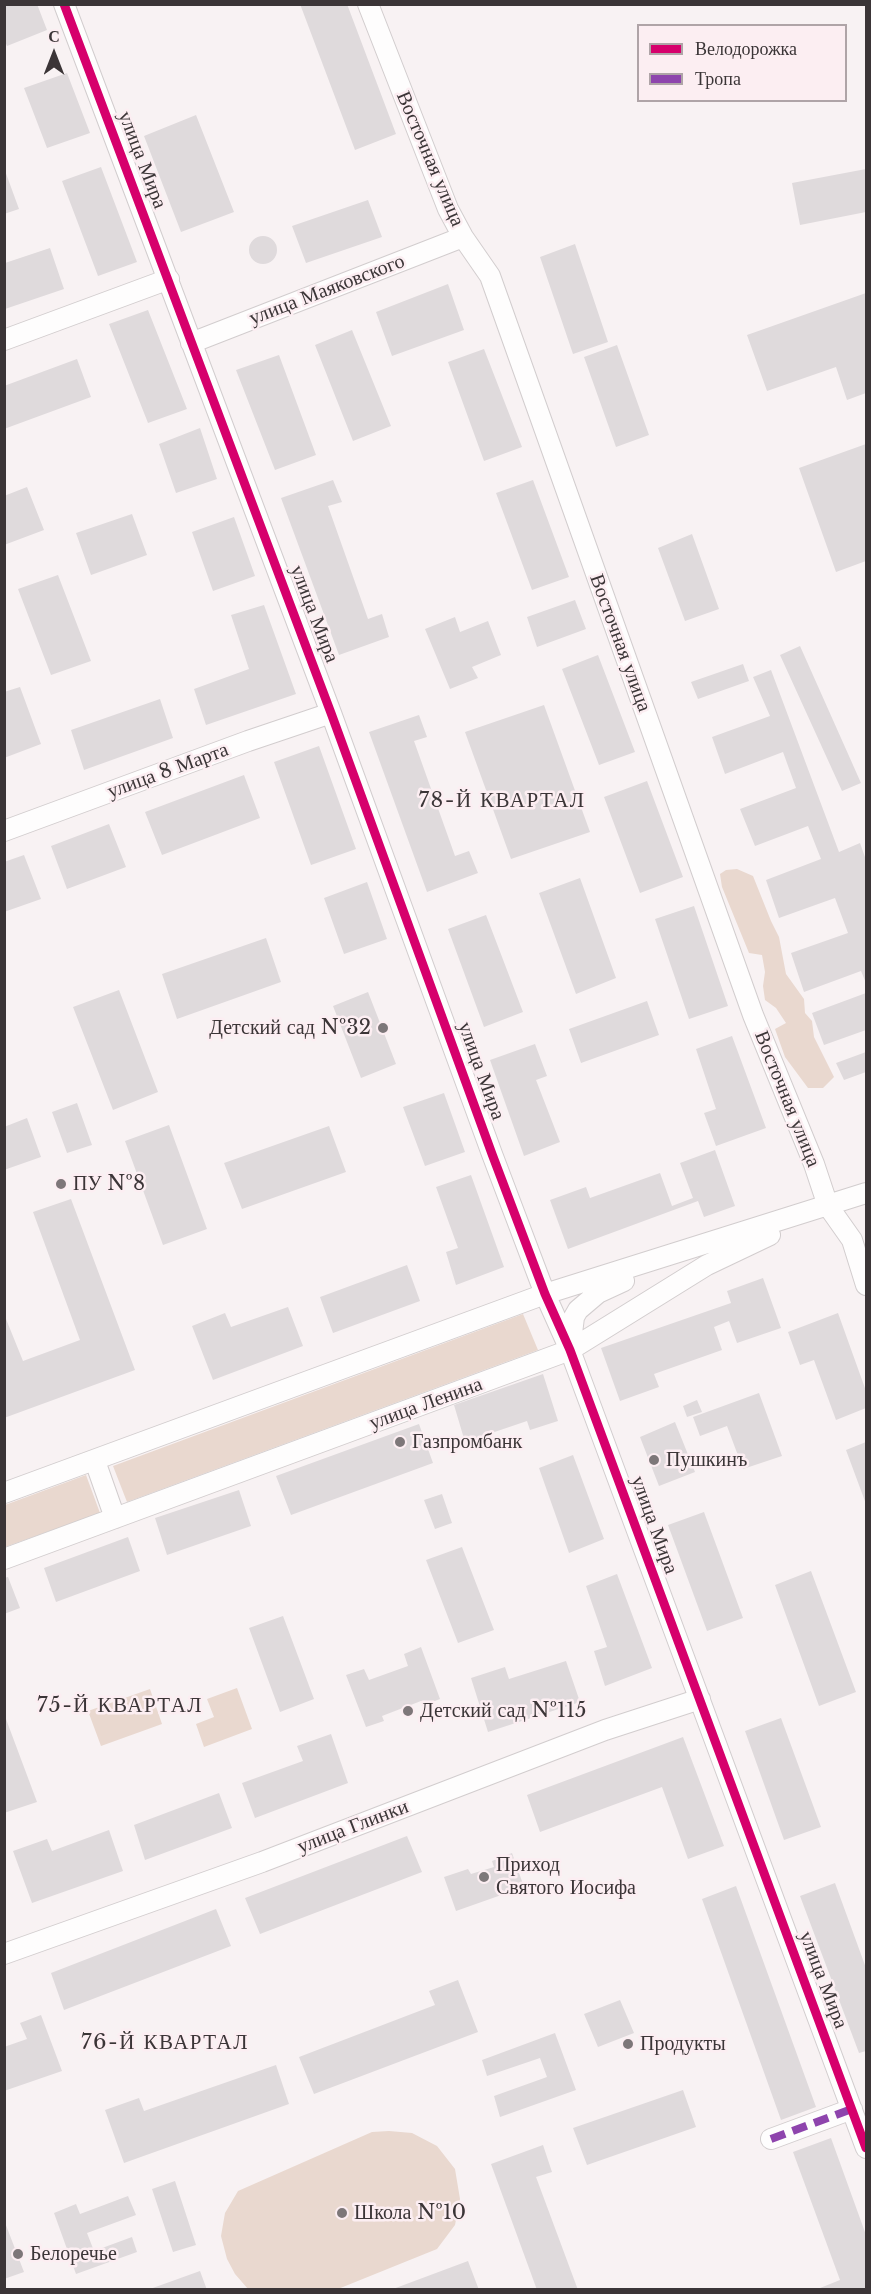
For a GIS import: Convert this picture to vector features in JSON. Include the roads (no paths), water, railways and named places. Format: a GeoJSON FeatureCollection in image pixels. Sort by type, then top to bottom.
{"type":"FeatureCollection","features":[{"type":"Feature","properties":{"kind":"street","name":"улица Мира"},"geometry":{"type":"LineString","coordinates":[[64,4],[331,713],[545,1294],[570,1350],[867,2148]]}},
{"type":"Feature","properties":{"kind":"street","name":"Восточная улица"},"geometry":{"type":"LineString","coordinates":[[368,4],[448,209],[463,237],[490,276],[707,888],[828,1206],[852,1240],[867,1285]]}},
{"type":"Feature","properties":{"kind":"street","name":"улица Маяковского"},"geometry":{"type":"LineString","coordinates":[[191,343],[463,237]]}},
{"type":"Feature","properties":{"kind":"street"},"geometry":{"type":"LineString","coordinates":[[4,340],[168,279]]}},
{"type":"Feature","properties":{"kind":"street","name":"улица 8 Марта"},"geometry":{"type":"LineString","coordinates":[[4,831],[239,744],[331,713]]}},
{"type":"Feature","properties":{"kind":"street","name":"улица Ленина"},"geometry":{"type":"LineString","coordinates":[[4,1493],[545,1294],[867,1193]]}},
{"type":"Feature","properties":{"kind":"street","name":"улица Ленина"},"geometry":{"type":"LineString","coordinates":[[4,1559],[570,1350],[707,1265],[828,1206]]}},
{"type":"Feature","properties":{"kind":"street","name":"улица Мира"},"geometry":{"type":"LineString","coordinates":[[570,1350],[574,1317],[583,1304],[598,1293],[686,1251]]}},
{"type":"Feature","properties":{"kind":"street"},"geometry":{"type":"LineString","coordinates":[[95,1461],[114,1518]]}},
{"type":"Feature","properties":{"kind":"street","name":"улица Глинки"},"geometry":{"type":"LineString","coordinates":[[4,1953],[262,1862],[605,1730],[700,1698]]}},
{"type":"Feature","properties":{"kind":"street"},"geometry":{"type":"LineString","coordinates":[[771,2139],[852,2109]]}},
{"type":"Feature","properties":{"kind":"place","name":"Детский сад №32"},"geometry":{"type":"Point","coordinates":[383,1028]}},
{"type":"Feature","properties":{"kind":"place","name":"ПУ №8"},"geometry":{"type":"Point","coordinates":[61,1184]}},
{"type":"Feature","properties":{"kind":"place","name":"Газпромбанк"},"geometry":{"type":"Point","coordinates":[400,1442]}},
{"type":"Feature","properties":{"kind":"place","name":"Пушкинъ"},"geometry":{"type":"Point","coordinates":[654,1460]}},
{"type":"Feature","properties":{"kind":"place","name":"Детский сад №115"},"geometry":{"type":"Point","coordinates":[408,1711]}},
{"type":"Feature","properties":{"kind":"place","name":"Приход Святого Иосифа"},"geometry":{"type":"Point","coordinates":[484,1877]}},
{"type":"Feature","properties":{"kind":"place","name":"Продукты"},"geometry":{"type":"Point","coordinates":[628,2044]}},
{"type":"Feature","properties":{"kind":"place","name":"Школа №10"},"geometry":{"type":"Point","coordinates":[342,2213]}},
{"type":"Feature","properties":{"kind":"place","name":"Белоречье"},"geometry":{"type":"Point","coordinates":[18,2254]}},
{"type":"Feature","properties":{"kind":"district","name":"78-Й КВАРТАЛ"},"geometry":{"type":"Point","coordinates":[502,801]}},
{"type":"Feature","properties":{"kind":"district","name":"75-Й КВАРТАЛ"},"geometry":{"type":"Point","coordinates":[120,1706]}},
{"type":"Feature","properties":{"kind":"district","name":"76-Й КВАРТАЛ"},"geometry":{"type":"Point","coordinates":[165,2043]}}]}
